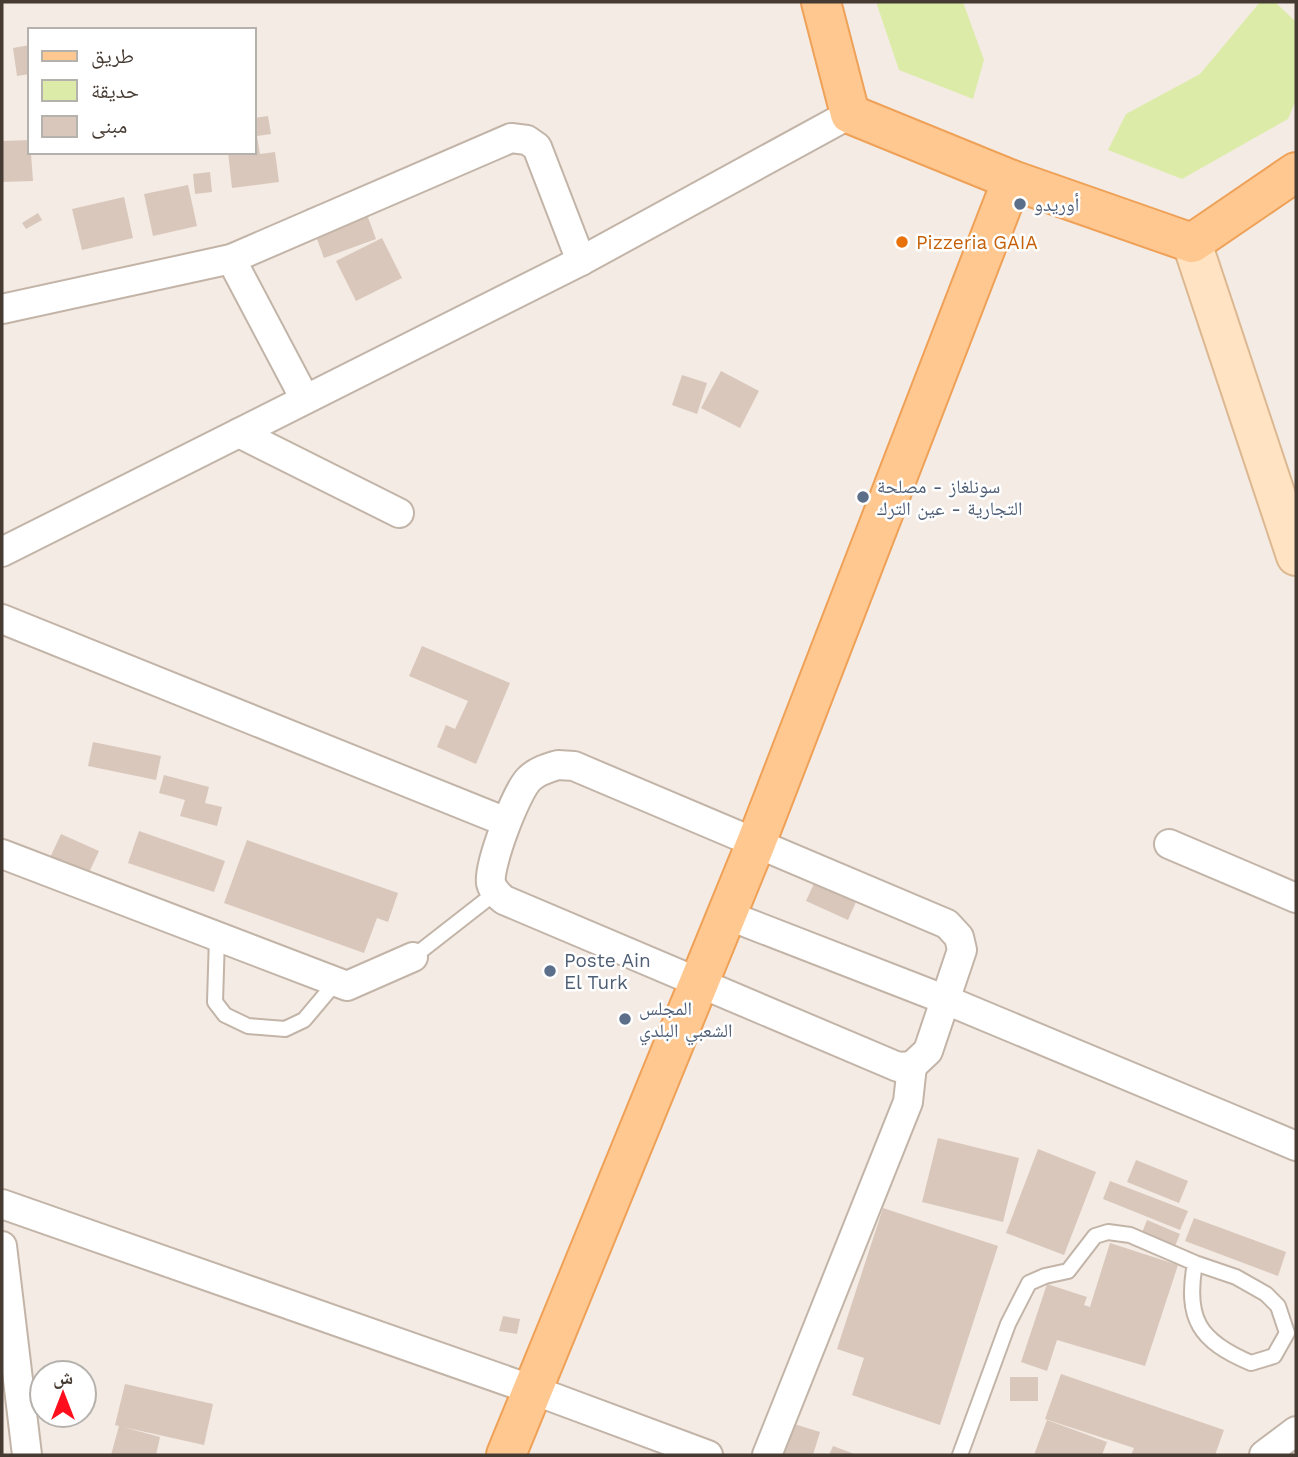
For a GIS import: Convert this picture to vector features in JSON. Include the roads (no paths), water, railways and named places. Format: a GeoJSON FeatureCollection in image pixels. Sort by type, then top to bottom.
{"type":"FeatureCollection","features":[{"type":"Feature","properties":{"kind":"main road"},"geometry":{"type":"LineString","coordinates":[[821,2],[850,114],[1013,180],[1192,243]]}},
{"type":"Feature","properties":{"kind":"main road"},"geometry":{"type":"LineString","coordinates":[[1192,243],[1296,172]]}},
{"type":"Feature","properties":{"kind":"main road"},"geometry":{"type":"LineString","coordinates":[[506,1455],[756,843],[1013,180]]}},
{"type":"Feature","properties":{"kind":"main road"},"geometry":{"type":"LineString","coordinates":[[1192,243],[1296,556]]}},
{"type":"Feature","properties":{"kind":"street"},"geometry":{"type":"LineString","coordinates":[[2,552],[581,261],[850,114]]}},
{"type":"Feature","properties":{"kind":"street"},"geometry":{"type":"LineString","coordinates":[[2,309],[231,259],[511,138],[527,140],[537,147],[581,261]]}},
{"type":"Feature","properties":{"kind":"street"},"geometry":{"type":"LineString","coordinates":[[231,259],[305,399]]}},
{"type":"Feature","properties":{"kind":"street"},"geometry":{"type":"LineString","coordinates":[[239,433],[399,513]]}},
{"type":"Feature","properties":{"kind":"street"},"geometry":{"type":"LineString","coordinates":[[2,620],[506,822]]}},
{"type":"Feature","properties":{"kind":"street"},"geometry":{"type":"LineString","coordinates":[[558,765],[574,766],[756,843],[947,924],[959,937],[962,950],[928,1051],[912,1066],[898,1067],[504,900],[495,893],[491,885],[491,875],[506,822],[527,780],[558,765]]}},
{"type":"Feature","properties":{"kind":"street"},"geometry":{"type":"LineString","coordinates":[[1168,844],[1296,898]]}},
{"type":"Feature","properties":{"kind":"street"},"geometry":{"type":"LineString","coordinates":[[2,854],[347,986],[414,957]]}},
{"type":"Feature","properties":{"kind":"street"},"geometry":{"type":"LineString","coordinates":[[727,915],[946,1000],[1296,1146]]}},
{"type":"Feature","properties":{"kind":"street"},"geometry":{"type":"LineString","coordinates":[[767,1455],[908,1102],[912,1066]]}},
{"type":"Feature","properties":{"kind":"street"},"geometry":{"type":"LineString","coordinates":[[2,1204],[533,1390],[708,1455]]}},
{"type":"Feature","properties":{"kind":"street"},"geometry":{"type":"LineString","coordinates":[[2,1246],[27,1455]]}},
{"type":"Feature","properties":{"kind":"street"},"geometry":{"type":"LineString","coordinates":[[1264,1455],[1296,1431]]}},
{"type":"Feature","properties":{"kind":"street"},"geometry":{"type":"LineString","coordinates":[[2,1453],[8,1455]]}},
{"type":"Feature","properties":{"kind":"lane"},"geometry":{"type":"LineString","coordinates":[[414,957],[495,893]]}},
{"type":"Feature","properties":{"kind":"lane"},"geometry":{"type":"LineString","coordinates":[[217,937],[215,1002],[225,1014],[247,1026],[285,1029],[304,1020],[336,982]]}},
{"type":"Feature","properties":{"kind":"lane"},"geometry":{"type":"LineString","coordinates":[[960,1455],[1008,1324],[1029,1283],[1069,1270],[1095,1236],[1108,1232],[1130,1235],[1236,1277],[1266,1294],[1279,1306],[1287,1333],[1274,1356],[1251,1363],[1232,1355],[1203,1333],[1193,1314],[1191,1287],[1195,1263]]}},
{"type":"Feature","properties":{"kind":"place","name":"أوريدو"},"geometry":{"type":"Point","coordinates":[1020,204]}},
{"type":"Feature","properties":{"kind":"place","name":"Pizzeria GAIA"},"geometry":{"type":"Point","coordinates":[902,242]}},
{"type":"Feature","properties":{"kind":"place","name":"سونلغاز - مصلحة التجارية - عين الترك"},"geometry":{"type":"Point","coordinates":[863,497]}},
{"type":"Feature","properties":{"kind":"place","name":"Poste Ain El Turk"},"geometry":{"type":"Point","coordinates":[550,971]}},
{"type":"Feature","properties":{"kind":"place","name":"المجلس الشعبي البلدي"},"geometry":{"type":"Point","coordinates":[625,1019]}}]}
